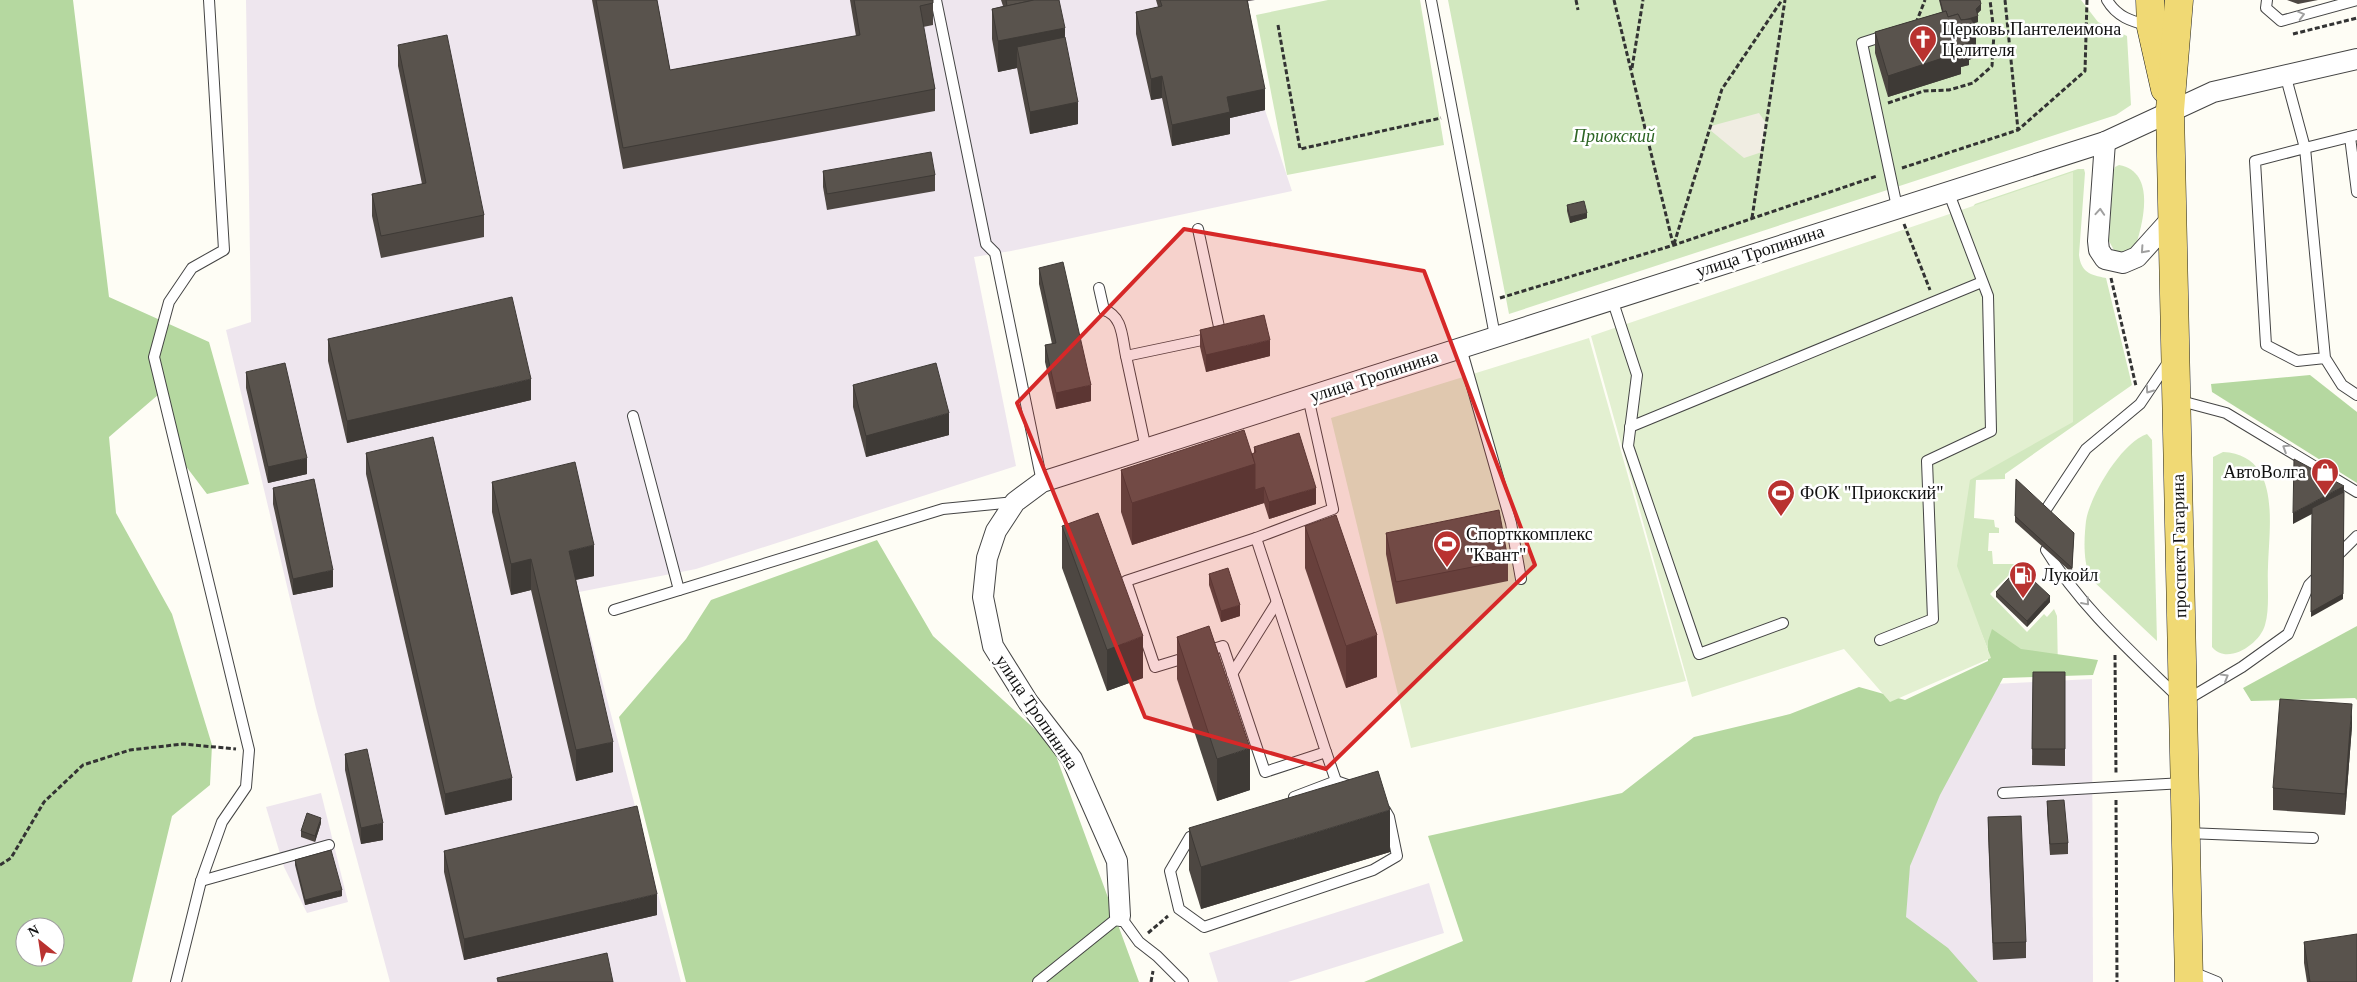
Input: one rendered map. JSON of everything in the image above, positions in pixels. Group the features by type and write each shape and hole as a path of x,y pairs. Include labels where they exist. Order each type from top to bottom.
{"main road":[{"name":"проспект Гагарина","path":"2150,0 2167,19 2177,350 2176,399 2188,976"}],"street":[{"name":"улица Тропинина","path":"1120,916 1117,861 1072,759 1028,702 993,646 983,597 987,558 996,531 1015,502 1042,482 1612,299 1900,215 1948,191 2105,142 2212,92 2357,59"},
{"path":"2105,142 2098,241 2099,250 2105,259 2123,263 2137,257 2174,217"}],"lane":[{"path":"176,982 201,881 222,822 246,787 249,750 154,357 169,302 192,268 224,250 209,0"},
{"path":"936,0 986,244 995,253 1042,482"},
{"path":"1432,0 1495,336"},
{"path":"2107,0 2114,11 2127,19 2167,19"},
{"path":"2267,0 2266,8 2281,21 2357,0"},
{"path":"1900,215 1862,43 1915,26"},
{"path":"2285,74 2305,148 2326,358 2342,385 2357,394"},
{"path":"2326,358 2297,361 2266,345 2255,161 2354,136 2357,192"},
{"path":"1880,640 1933,619 1927,461 1991,430 1988,296 1948,191"},
{"path":"1126,356 1221,336 1198,229"},
{"path":"1630,427 1982,282"},
{"path":"1099,288 1104,310 1113,313 1119,320 1146,449"},
{"path":"1612,299 1637,375 1628,446 1700,654 1783,623"},
{"path":"1461,348 1511,523 1522,579"},
{"path":"2045,511 2086,449 2140,404 2177,350"},
{"path":"1308,397 1333,509 1256,538 1126,581 1155,668 1222,646 1265,772 1326,752"},
{"path":"2176,399 2226,413 2357,492"},
{"path":"633,416 679,590"},
{"path":"614,610 943,509 1015,502"},
{"path":"2046,550 2059,571 2115,635 2183,702 2242,667 2288,634 2309,585 2357,536"},
{"path":"1256,538 1336,781"},
{"path":"1232,674 1277,602"},
{"path":"1281,802 1336,781 1361,790"},
{"path":"2003,793 2185,783"},
{"path":"1208,830 1190,838 1170,870 1179,909 1204,928 1373,870 1397,856 1389,817 1381,803"},
{"path":"2186,833 2313,838"},
{"path":"201,881 328,845"},
{"path":"1038,982 1120,916 1138,942 1157,956 1183,982"},
{"path":"2188,976 2217,982"}],"path":[{"path":"1576,0 1578,10"},
{"path":"1614,0 1674,245"},
{"path":"1632,71 1643,0"},
{"path":"1674,245 1722,89 1784,0"},
{"path":"1752,218 1784,0"},
{"path":"1915,26 1925,0"},
{"path":"1876,107 1924,91 1949,90 1972,83 1992,66 1994,33 1990,0"},
{"path":"2005,0 2018,130"},
{"path":"1488,302 1674,245 2018,130 2085,71 2087,0"},
{"path":"1278,25 1300,149 1454,115"},
{"path":"1900,215 1912,220"},
{"path":"1900,215 1934,302"},
{"path":"2104,275 2110,276 2140,404"},
{"path":"2115,635 2117,982"},
{"path":"0,865 11,858 44,802 83,765 130,750 183,744 249,750"},
{"path":"1138,942 1179,909"}],"highlighted area":[{"path":"1184,229 1424,271 1535,565 1326,769 1145,717 1017,403"}],"shaded area":[{"path":"246,0 1255,0 1244,3 1265,110 1292,191 1011,251 974,257 1016,466 696,569 579,592 681,982 390,982 316,708 226,330 251,322"},
{"path":"1759,113 1766,123 1762,152 1744,158 1710,130 1711,126"},
{"path":"2092,679 2093,982 1839,982 1993,684"},
{"path":"321,793 348,902 307,913 284,867 266,807"},
{"path":"1429,883 1444,933 1288,982 1218,982 1209,953"}],"green space":[{"path":"0,0 73,0 109,297 209,342 249,484 207,494 185,465 159,394 109,437 116,513 172,614 212,745 210,785 172,816 132,982 0,982"},
{"path":"1328,0 1420,0 1444,145 1287,175 1256,15"},
{"name":"Приокский","path":"1448,0 2081,0 2098,22 2127,36 2131,105 2116,115 1509,314"},
{"path":"2119,165 2131,170 2139,178 2143,188 2144,200 2141,227 2134,251 2116,254 2109,241 2113,173 2115,167"},
{"path":"2078,169 2084,169 2085,173 2080,261 2087,272 2106,278 2132,385 2005,474 2005,479 1976,480 1974,518 1994,520 1995,527 1999,528 1999,533 1989,533 1988,551 1992,551 1993,564 2016,564 2018,566 1990,594 2027,632 2044,614 2047,617 2054,609 2057,616 2058,672 1998,675 1955,567 1972,208 1975,204"},
{"path":"2073,172 2073,422 1970,480 1957,566 1991,658 1890,702 1844,649 1692,697 1591,336"},
{"path":"1589,338 1686,681 1411,748 1331,418"},
{"path":"2310,375 2357,412 2357,483 2212,392 2211,384"},
{"path":"2147,434 2152,440 2157,641 2090,578 2085,550 2086,521 2100,484 2127,447"},
{"path":"2223,452 2242,456 2255,465 2263,479 2268,495 2270,513 2268,604 2265,625 2257,639 2250,645 2234,653 2226,654 2218,652 2212,647 2213,457"},
{"path":"877,540 933,636 1052,745 1139,982 686,982 619,717 686,639 711,600"},
{"path":"2357,626 2357,700 2355,698 2251,701 2243,688"},
{"path":"1992,629 2021,649 2098,660 2093,675 2003,678 1940,795 1910,866 1906,917 1948,948 1978,982 1364,982 1463,941 1428,836 1622,793 1694,737 1790,714 1859,687 1905,700 1988,661 1988,641"}],"building":[{"path":"596,0 657,0 670,70 860,35 854,0 933,0 933,3 920,6 935,89 623,148"},
{"path":"1006,0 1034,0 1007,6"},
{"path":"1034,0 1059,0 1065,28 998,41 992,9"},
{"path":"1160,0 1247,0 1265,89 1227,97 1230,112 1172,125 1162,76 1151,79 1136,12 1162,6"},
{"path":"1940,0 1980,0 1981,4 1976,9 1978,16 1961,20 1958,14 1948,17 1946,11 1943,12"},
{"path":"1946,11 1948,17 1958,14 1961,20 1971,19 1976,26 1975,35 1967,39 1969,43 1960,46 1961,52 1888,76 1875,32"},
{"path":"447,35 484,215 381,236 372,194 426,183 398,45"},
{"path":"1065,37 1078,102 1030,112 1017,47"},
{"path":"931,152 935,175 827,194 823,171"},
{"path":"1584,201 1587,213 1570,217 1567,205"},
{"path":"1063,262 1091,385 1056,393 1045,345 1056,343 1039,268"},
{"path":"512,297 531,379 347,421 328,339"},
{"path":"1264,315 1270,340 1206,355 1200,330"},
{"path":"285,363 307,458 268,467 246,372"},
{"path":"936,363 949,413 866,436 853,385"},
{"path":"1244,430 1255,464 1132,503 1121,470"},
{"path":"1299,433 1316,488 1269,502 1264,487 1255,490 1255,464 1252,454 1256,452 1254,447"},
{"path":"433,437 512,778 445,794 366,453"},
{"path":"2294,459 2344,486 2293,513"},
{"path":"575,462 594,545 569,551 613,742 576,750 531,559 511,564 492,482"},
{"path":"314,479 333,570 293,579 273,488"},
{"path":"2016,479 2074,533 2072,568 2015,516"},
{"path":"2344,492 2343,594 2311,612 2312,508"},
{"path":"1499,510 1508,560 1396,582 1386,533"},
{"path":"1098,513 1143,636 1107,650 1062,526"},
{"path":"1336,515 1377,635 1346,646 1305,526"},
{"name":"Лукойл","path":"2019,567 2050,596 2027,621 1996,592"},
{"path":"1228,568 1240,605 1221,611 1209,574"},
{"path":"1209,626 1250,748 1217,759 1177,637"},
{"path":"2033,672 2065,672 2065,749 2032,749"},
{"path":"2280,699 2352,704 2345,794 2273,788"},
{"path":"367,749 383,823 361,828 345,754"},
{"path":"1378,771 1390,810 1201,867 1189,828"},
{"path":"2064,800 2068,843 2050,844 2047,801"},
{"path":"637,806 657,894 464,939 444,851"},
{"path":"307,813 321,818 315,836 301,831"},
{"path":"2021,816 2026,942 1993,943 1988,817"},
{"path":"331,850 342,890 305,900 295,860"},
{"path":"2357,934 2357,982 2310,982 2304,942"},
{"path":"607,953 613,982 498,982 497,978"}],"place":[{"name":"Церковь Пантелеимона Целителя","path":"1923,63"},
{"name":"АвтоВолга","path":"2325,496"},
{"name":"ФОК \"Приокский\"","path":"1781,517"},
{"name":"Спортккомплекс \"Квант\"","path":"1447,568"},
{"name":"Лукойл","path":"2023,599"}]}
